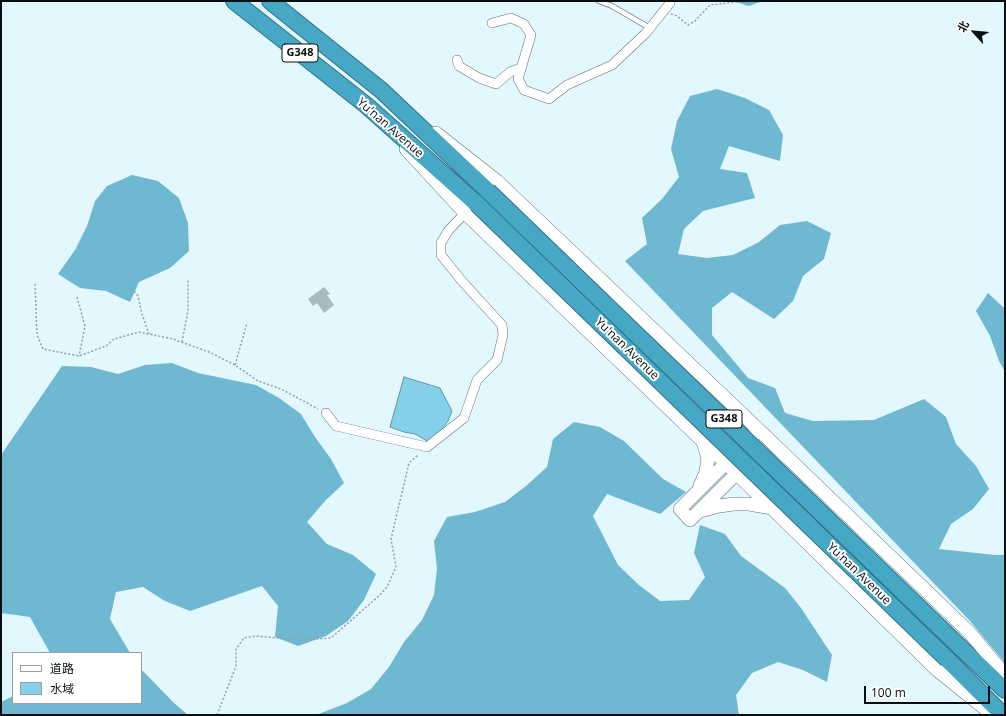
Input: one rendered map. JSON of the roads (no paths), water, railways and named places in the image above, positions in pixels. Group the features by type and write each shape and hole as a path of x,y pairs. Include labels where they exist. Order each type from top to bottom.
{"highway":[{"name":"Yu'nan Avenue","path":"234,1 366,105 471,209 947,659 1003,715"},
{"name":"Yu'nan Avenue","path":"270,1 381,90 488,191 1005,690"}],"main road":[{"path":"381,90 497,181 770,440 970,633 1005,675"},
{"path":"471,209 703,442 937,670 993,715"},
{"path":"759,430 680,509 690,520 770,440"},
{"path":"698,492 706,472 708,458 703,442"},
{"path":"699,512 719,506 734,504 749,504 772,508"}],"street":[{"path":"492,23 510,18 524,24 531,35 518,79 524,90 549,99 568,85 612,65 650,28 670,1"},
{"path":"457,60 459,66 480,78 496,84 510,72 521,68"},
{"path":"326,413 336,426 427,447 464,418 477,380 497,360 503,335 502,325 461,280 441,255 440,243 448,231 471,209"}],"lane":[{"path":"599,1 612,6 650,28"}],"water":[{"path":"404,377 440,388 452,411 448,421 434,440 427,441 415,434 390,427"}]}
